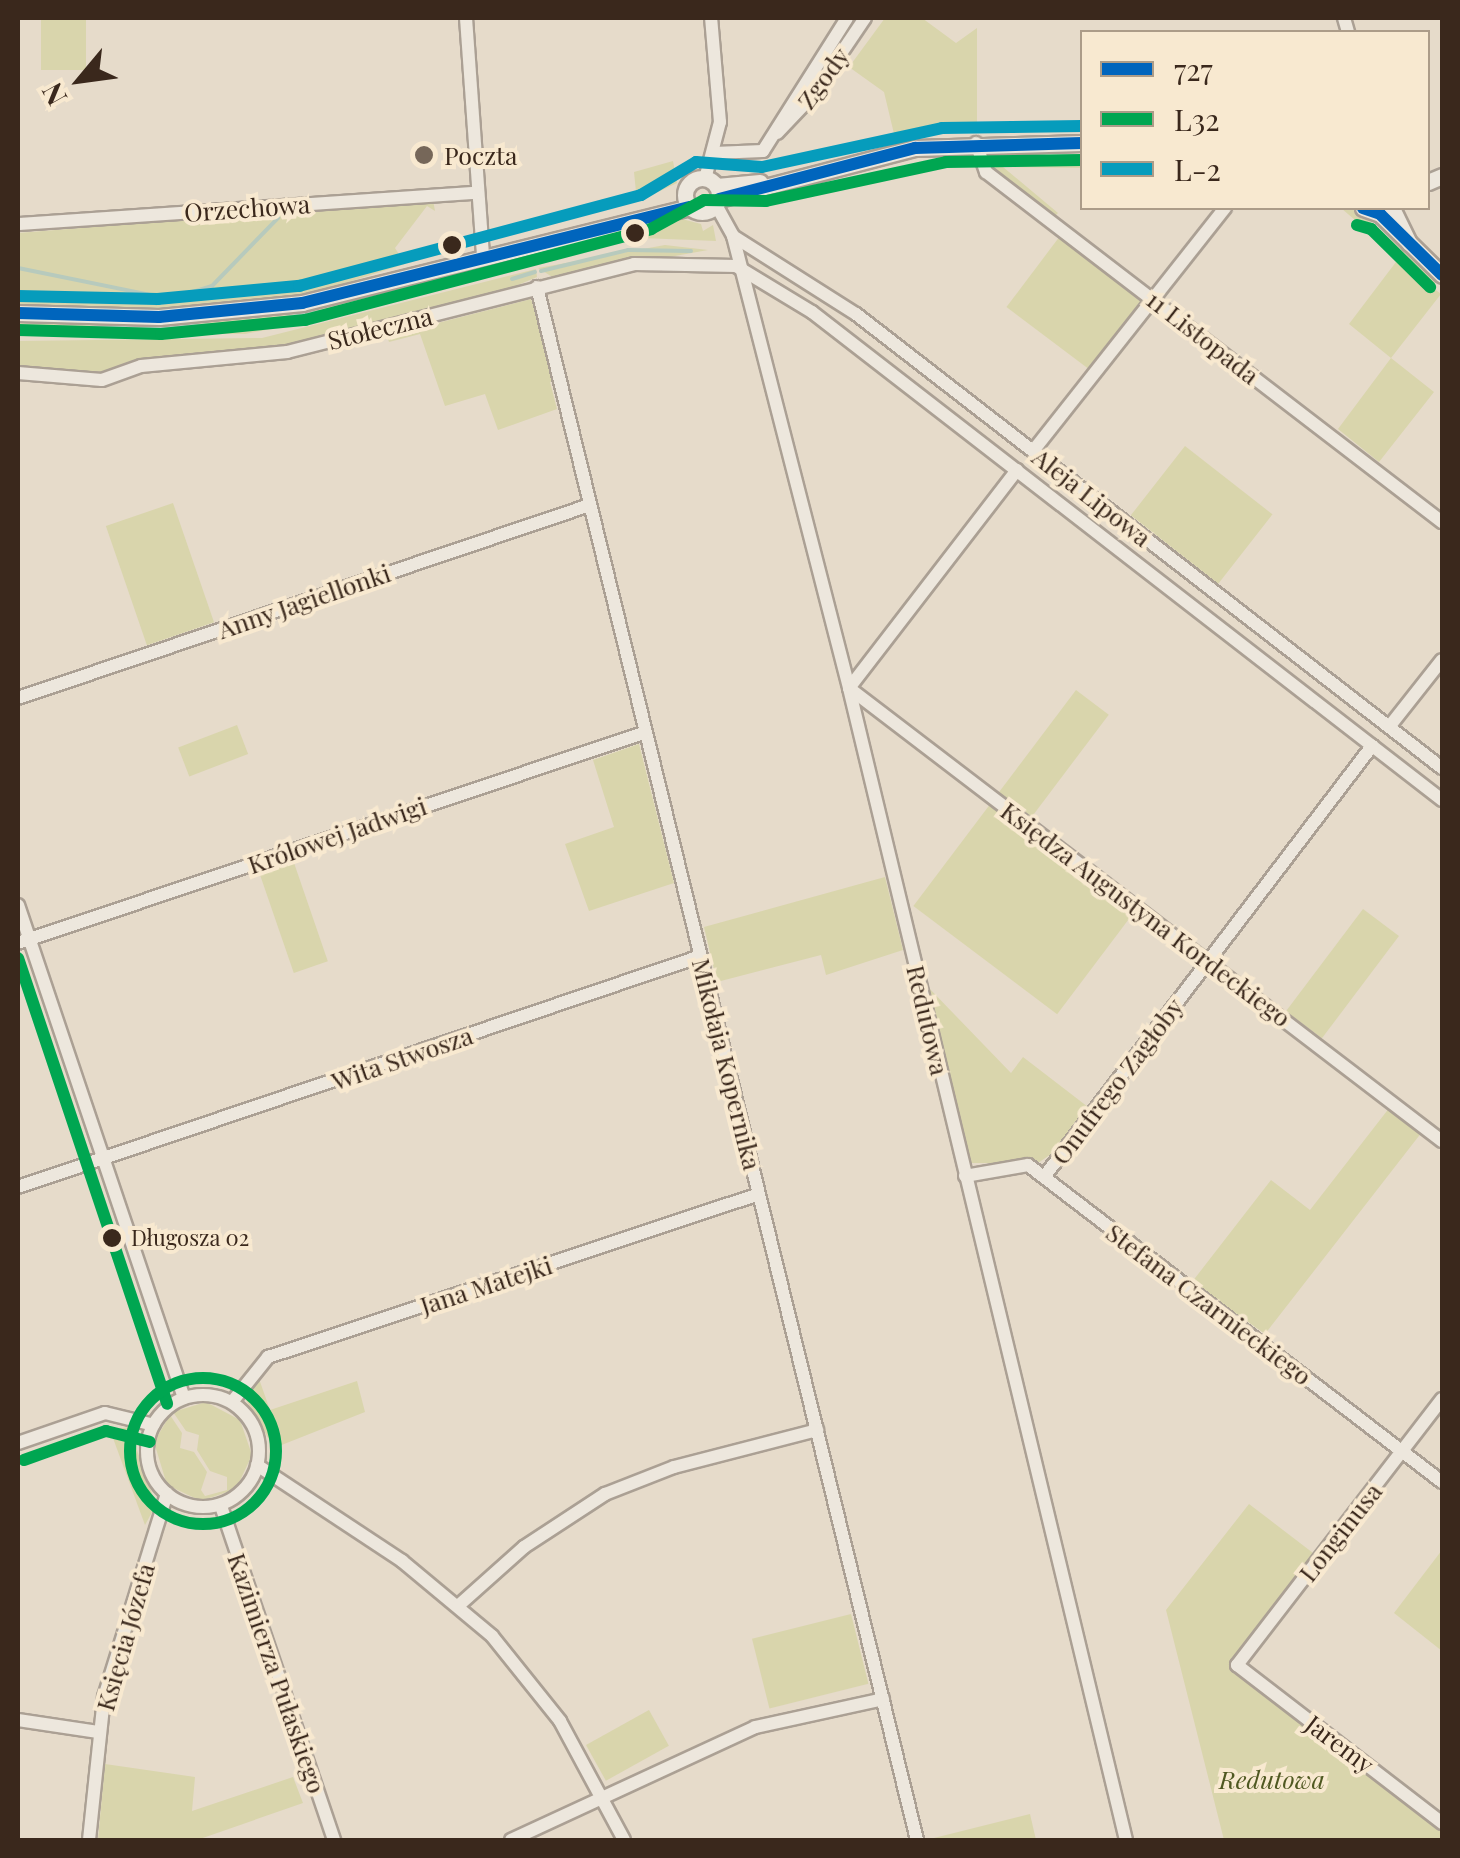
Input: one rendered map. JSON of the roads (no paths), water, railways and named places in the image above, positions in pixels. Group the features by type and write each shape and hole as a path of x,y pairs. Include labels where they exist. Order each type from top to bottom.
{"street":[{"path":"466,18 483,258"},
{"path":"688,200 704,212 714,192 720,110 711,18"},
{"name":"Zgody","path":"775,135 847,18"},
{"name":"Zgody","path":"714,154 758,153 814,94 865,18"},
{"path":"18,313 232,314 483,258 714,192 915,148 1080,143"},
{"name":"11 Listopada","path":"976,144 986,172 1442,522"},
{"name":"Redutowa","path":"714,192 742,269 849,688 1126,1840"},
{"name":"Orzechowa","path":"18,224 477,193"},
{"path":"1033,451 1223,210"},
{"path":"1388,210 1409,243 1442,275"},
{"name":"Aleja Lipowa","path":"733,236 856,314 1442,768"},
{"name":"Stołeczna","path":"18,373 96,381 141,366 276,354 650,262 742,269"},
{"name":"Aleja Lipowa","path":"742,269 812,312 1442,800"},
{"name":"Mikołaja Kopernika","path":"537,287 917,1840"},
{"path":"849,688 1017,470"},
{"name":"Anny Jagiellonki","path":"18,698 590,505"},
{"path":"1390,727 1442,660"},
{"name":"Księdza Augustyna Kordeckiego","path":"849,688 1442,1141"},
{"name":"Królowej Jadwigi","path":"23,941 646,732"},
{"name":"Onufrego Zagłoby","path":"1044,1177 1372,746"},
{"path":"18,905 23,941 104,1160 184,1398"},
{"name":"Wita Stwosza","path":"18,1187 702,956"},
{"name":"Stefana Czarnieckiego","path":"965,1176 1021,1164 1044,1177 1442,1482"},
{"name":"Jana Matejki","path":"232,1402 268,1357 759,1194"},
{"path":"184,1398 232,1402 256,1430 258,1465 239,1495 221,1506 203,1508 167,1494 147,1457 154,1425 184,1398"},
{"name":"Longinusa","path":"1237,1665 1442,1399"},
{"path":"18,1443 105,1413 154,1425"},
{"path":"458,1606 524,1546 605,1494 674,1467 818,1430"},
{"path":"258,1465 458,1606 531,1678 603,1795 624,1840"},
{"name":"Księcia Józefa","path":"88,1840 98,1732 167,1494"},
{"name":"Kazimierza Pułaskiego","path":"221,1506 334,1840"},
{"name":"Jaremy","path":"1237,1665 1442,1822"},
{"path":"511,1840 755,1727 882,1698"},
{"path":"18,1720 98,1732"}],"waterway":[{"path":"18,268 170,299 212,286 278,218"},
{"path":"541,271 628,250 691,251"},
{"path":"18,329 244,325 354,306 509,265"},
{"path":"512,279 535,272"}],"place":[{"name":"Poczta","path":"424,155"},
{"name":"Długosza 02","path":"112,1238"}]}
